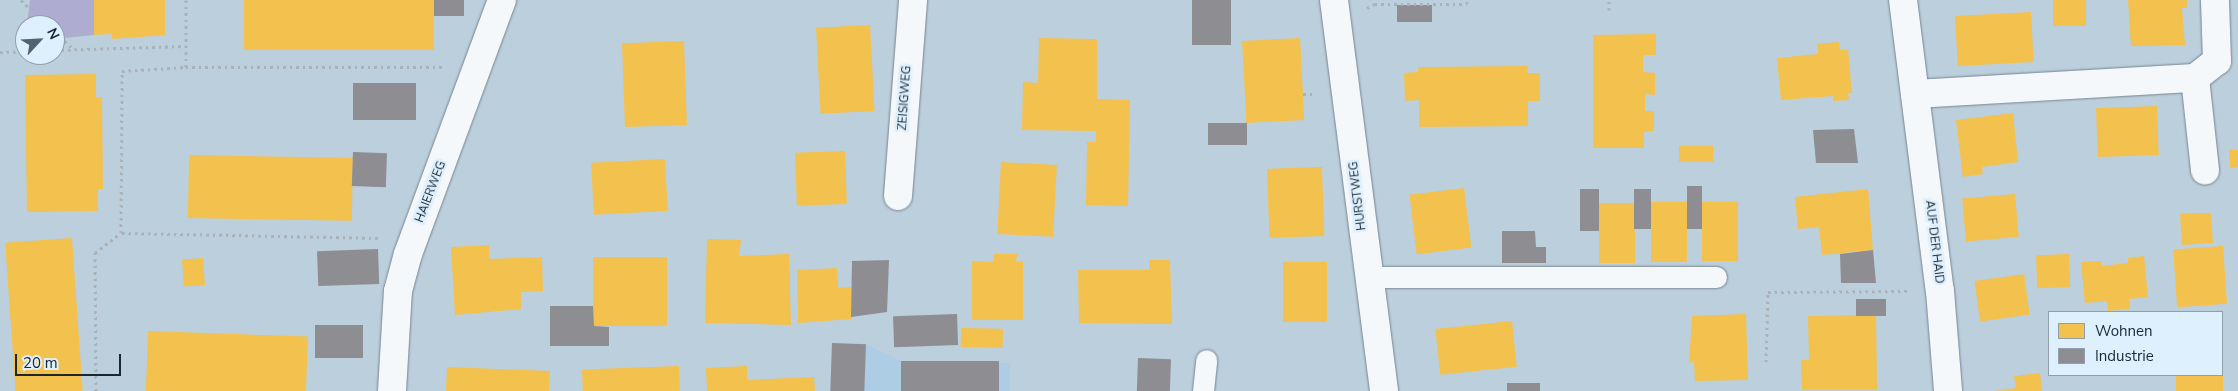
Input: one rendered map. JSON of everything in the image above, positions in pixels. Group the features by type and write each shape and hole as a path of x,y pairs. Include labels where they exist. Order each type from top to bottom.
{"street":[{"name":"HAIERWEG","path":"392,391 398,291 414,238 502,0"},
{"name":"ZEISIGWEG","path":"898,196 913,0"},
{"name":"AUF DER HAID","path":"1903,0 1940,290 1948,391"},
{"path":"1915,94 2195,78 2217,61 2215,0"},
{"name":"HURSTWEG","path":"1336,10 1368,277 1384,391"},
{"path":"2195,78 2205,170"}],"lane":[{"path":"1368,277 1716,277"},
{"path":"1203,391 1206,360"}],"path":[{"path":"21,0 37,15"},
{"path":"186,0 186,67"},
{"path":"1336,10 1375,4 1467,4 1467,0"},
{"path":"1609,0 1609,10"},
{"path":"65,42 73,50"},
{"path":"65,50 186,46"},
{"path":"0,52 15,51"},
{"path":"122,233 122,71 186,67 478,66"},
{"path":"96,391 95,253 122,233 414,238"},
{"path":"1766,362 1768,292 1940,290"}],"shaded area":[{"path":"30,0 94,0 94,35 65,38 65,15 28,15"},
{"path":"832,343 866,344 901,361 1010,363 1010,391 831,391"}],"building: Wohnen":[{"path":"94,0 165,0 165,35 112,39 112,34 94,35"},
{"path":"244,0 434,0 434,50 244,50"},
{"path":"2053,0 2086,0 2086,26 2053,26"},
{"path":"2128,0 2187,0 2187,8 2182,8 2185,45 2131,46"},
{"path":"2031,12 2034,62 1958,66 1955,16"},
{"path":"870,25 875,111 821,114 816,28"},
{"path":"1656,34 1656,55 1643,55 1643,72 1655,73 1655,95 1645,94 1645,111 1654,111 1654,131 1644,132 1644,148 1593,148 1593,35"},
{"path":"1039,38 1097,39 1097,99 1130,100 1128,206 1086,205 1087,142 1096,142 1096,131 1022,130 1023,82 1038,83"},
{"path":"1300,38 1304,120 1246,123 1242,41"},
{"path":"684,41 687,125 625,127 622,43"},
{"path":"1839,42 1840,50 1848,50 1852,93 1848,93 1849,100 1833,101 1833,96 1781,100 1777,58 1818,54 1817,44"},
{"path":"1528,66 1527,73 1540,73 1540,101 1528,101 1528,126 1419,127 1419,100 1405,101 1404,73 1418,72 1418,67"},
{"path":"96,74 96,97 102,97 103,189 98,189 98,211 27,212 25,75"},
{"path":"2157,106 2159,155 2098,157 2096,108"},
{"path":"2013,113 2018,162 1982,167 1983,174 1963,177 1956,120"},
{"path":"1679,146 1713,146 1713,162 1679,162"},
{"path":"2229,150 2238,150 2238,167 2230,168"},
{"path":"845,151 847,204 797,206 795,153"},
{"path":"189,155 353,158 352,221 188,218"},
{"path":"665,159 668,211 594,215 591,163"},
{"path":"1001,162 1057,165 1053,237 997,234"},
{"path":"1322,167 1324,236 1269,238 1267,169"},
{"path":"1464,188 1471,248 1417,254 1409,195"},
{"path":"1868,189 1873,250 1822,255 1819,227 1798,229 1795,197"},
{"path":"2015,194 2019,237 1966,241 1962,199"},
{"path":"1651,202 1687,202 1687,262 1651,262"},
{"path":"1702,202 1738,202 1738,261 1702,261"},
{"path":"1599,203 1635,203 1635,263 1599,263"},
{"path":"2211,213 2213,243 2182,245 2180,214"},
{"path":"72,238 83,391 16,391 5,243"},
{"path":"707,239 741,240 739,256 789,254 791,325 705,323"},
{"path":"489,245 489,259 542,257 543,291 521,292 521,309 455,315 451,247"},
{"path":"2223,246 2227,304 2177,307 2173,249"},
{"path":"994,254 1017,254 1016,262 1023,261 1023,320 972,320 972,261 994,262"},
{"path":"2069,254 2070,287 2037,288 2036,255"},
{"path":"2144,256 2148,297 2129,299 2130,309 2108,311 2107,301 2085,303 2081,262 2101,261 2102,266 2128,263 2128,258"},
{"path":"593,257 667,257 667,326 593,326"},
{"path":"203,258 205,285 184,286 182,259"},
{"path":"1149,260 1170,260 1172,324 1079,323 1078,270 1149,270"},
{"path":"1283,262 1327,262 1327,322 1283,322"},
{"path":"837,268 838,288 851,287 851,319 798,323 797,270"},
{"path":"2024,274 2030,315 1980,322 1974,281"},
{"path":"1746,314 1748,380 1695,381 1694,362 1689,363 1692,316"},
{"path":"1876,315 1877,390 1802,390 1801,360 1809,360 1808,316"},
{"path":"1512,321 1517,367 1440,375 1435,329"},
{"path":"961,328 1003,329 1003,348 961,347"},
{"path":"148,331 308,337 306,391 146,391"},
{"path":"679,366 680,391 583,391 582,369"},
{"path":"747,366 747,380 814,377 815,391 707,391 706,368"},
{"path":"447,367 550,371 549,391 446,391"},
{"path":"2040,373 2042,391 1994,391 2016,388 2014,376"},
{"path":"2176,376 2223,376 2223,391 2176,391"}],"building: Industrie":[{"path":"434,0 464,0 464,16 434,16"},
{"path":"1192,0 1231,0 1231,45 1192,45"},
{"path":"1397,5 1432,5 1432,22 1397,22"},
{"path":"353,83 416,83 416,120 353,120"},
{"path":"1208,123 1247,123 1247,145 1208,145"},
{"path":"1854,129 1858,163 1816,163 1813,130"},
{"path":"353,152 387,153 386,187 352,186"},
{"path":"1687,186 1702,186 1702,229 1687,229"},
{"path":"1580,189 1599,189 1599,231 1580,231"},
{"path":"1634,189 1651,189 1651,229 1634,229"},
{"path":"1502,231 1535,231 1536,247 1546,247 1546,263 1502,263"},
{"path":"378,249 379,284 318,286 317,251"},
{"path":"1873,250 1876,283 1841,283 1840,254"},
{"path":"889,260 887,312 851,317 852,261"},
{"path":"1856,299 1886,299 1886,316 1856,316"},
{"path":"550,306 593,306 594,326 609,327 609,346 550,346"},
{"path":"957,314 958,345 894,347 893,316"},
{"path":"315,325 363,325 363,358 315,358"},
{"path":"832,343 866,344 864,391 830,391"},
{"path":"1138,358 1171,359 1170,391 1137,391"},
{"path":"901,361 999,361 999,391 901,391"},
{"path":"1507,383 1540,383 1540,391 1507,391"}]}
